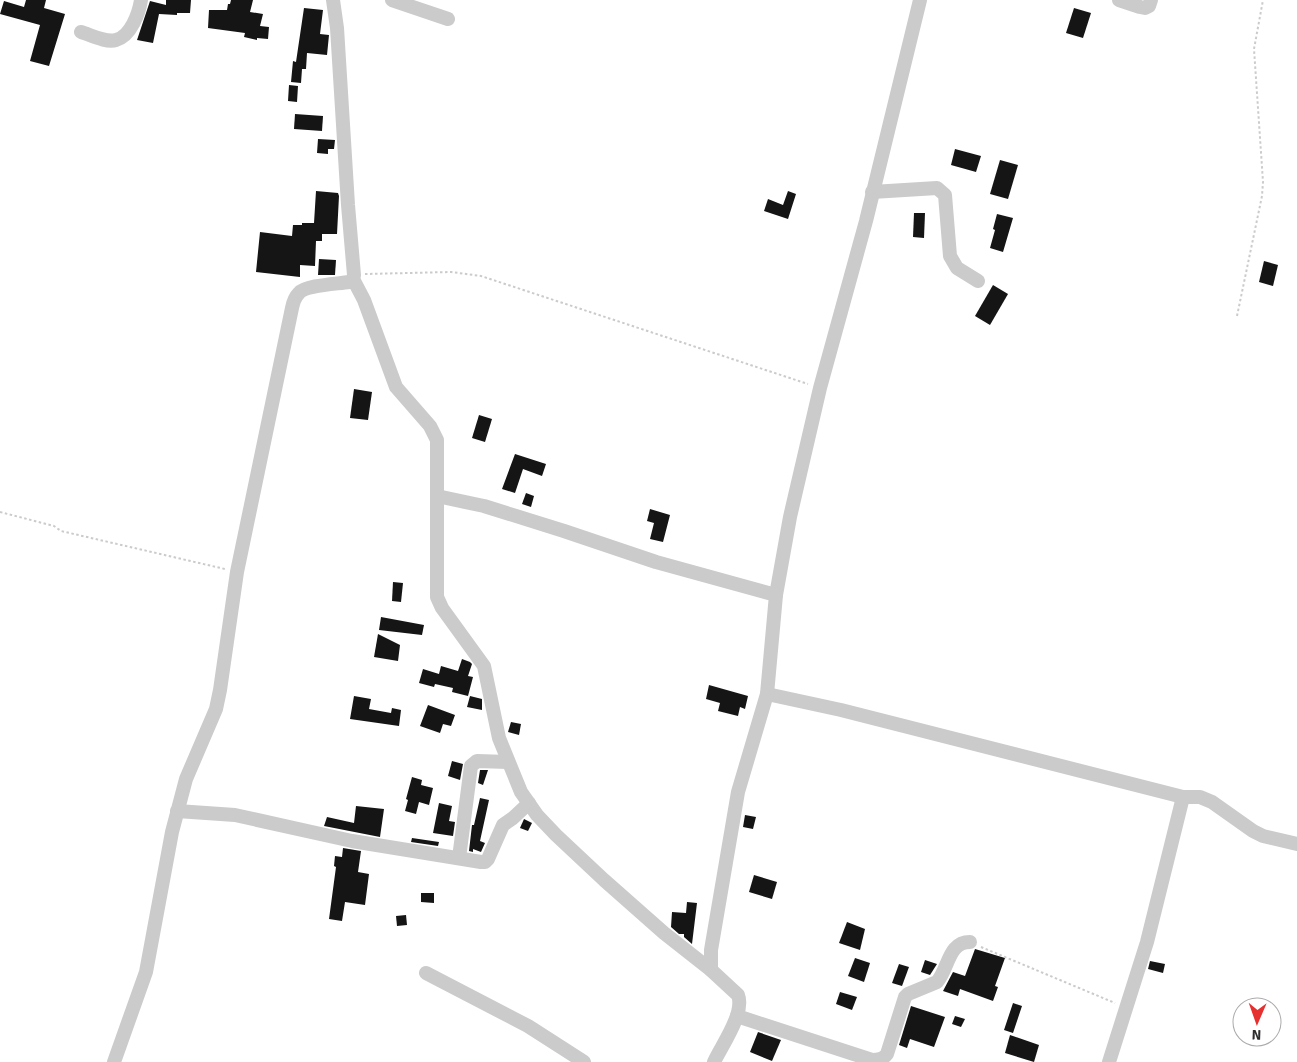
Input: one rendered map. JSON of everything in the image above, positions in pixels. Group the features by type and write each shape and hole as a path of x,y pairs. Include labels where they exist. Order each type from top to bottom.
{"street":[{"path":"81,32 113,40 122,38 131,28 137,17 141,0"},
{"path":"336,0 353,277 364,300 396,387 435,433 437,440 437,597 442,608 484,666 499,738 508,762 521,792 547,827 664,933 711,970 738,995 740,1006 714,1062"},
{"path":"392,0 448,19"},
{"path":"711,970 711,950 738,792 767,694 776,595 790,517 820,388 920,0"},
{"path":"1119,0 1145,8 1149,6 1151,0"},
{"path":"873,187 937,188 941,190 945,195 950,256 958,268 978,281"},
{"path":"114,1062 146,972 177,810 186,779 218,700 237,572 294,300 298,294 309,288 348,282 353,277"},
{"path":"437,496 484,506 656,562 776,595"},
{"path":"767,694 841,710 1183,797 1200,796 1212,802 1253,831 1269,838 1297,844"},
{"path":"459,858 471,766 477,761 508,762"},
{"path":"1108,1062 1147,942 1183,797"},
{"path":"177,810 235,815 352,842 485,862 503,825 529,803"},
{"path":"736,1016 878,1060 884,1058 887,1054 904,997 937,982 953,950 963,942 970,942"},
{"path":"426,973 528,1026 584,1062"}],"path":[{"path":"1237,316 1262,196 1263,182 1254,49 1263,0"},
{"path":"353,277 451,272 481,276 820,388"},
{"path":"0,512 54,526 61,531 237,572"},
{"path":"970,942 1126,1008"}],"building":[{"path":"26,0 46,0 44,8 65,14 49,66 30,61 40,25 0,14 4,1 24,7"},
{"path":"166,0 191,0 190,13 177,13 177,15 159,14 153,43 137,40 150,1 166,5"},
{"path":"231,0 253,0 250,12 263,14 260,26 269,27 268,39 257,38 257,40 244,37 245,33 208,28 209,10 227,10"},
{"path":"304,8 323,10 320,34 329,35 327,55 307,53 306,69 302,69 301,83 291,82 293,61 296,62"},
{"path":"1074,8 1091,13 1083,38 1066,33"},
{"path":"289,85 298,86 297,102 288,101"},
{"path":"295,114 323,116 322,131 294,129"},
{"path":"318,139 335,140 334,149 328,149 328,154 317,153"},
{"path":"955,149 981,156 976,172 951,165"},
{"path":"1000,160 1018,165 1008,199 990,194"},
{"path":"316,191 338,193 339,196 337,234 322,234 322,241 316,241 315,266 300,265 300,277 256,272 260,232 292,236 293,225 314,223"},
{"path":"788,191 796,194 788,219 764,211 768,199 783,205"},
{"path":"914,213 925,213 924,238 913,237"},
{"path":"997,214 1013,218 1003,252 990,248"},
{"path":"319,259 336,260 335,275 318,275"},
{"path":"1264,261 1278,265 1273,286 1259,282"},
{"path":"993,285 1008,294 990,325 975,316"},
{"path":"354,389 372,392 368,420 350,418"},
{"path":"479,415 492,419 485,442 472,438"},
{"path":"515,454 546,464 542,476 523,469 515,493 502,489"},
{"path":"526,493 534,496 531,507 522,504"},
{"path":"650,509 670,515 663,542 650,539 654,523 647,521"},
{"path":"393,582 403,583 401,602 392,601"},
{"path":"381,617 424,625 422,635 379,630"},
{"path":"378,634 400,645 398,661 374,657"},
{"path":"462,659 472,664 468,676 473,677 468,696 452,692 453,688 435,684 434,687 419,683 423,669 439,674 441,666 458,671"},
{"path":"709,685 748,696 745,709 740,707 738,716 718,711 720,703 706,699"},
{"path":"354,696 371,699 369,709 391,713 392,708 401,710 399,726 350,719"},
{"path":"470,696 482,699 482,710 467,707"},
{"path":"428,705 455,715 451,726 443,724 440,733 420,726"},
{"path":"511,722 521,724 519,735 508,732"},
{"path":"452,761 463,764 460,780 448,776"},
{"path":"480,770 488,770 483,785 478,783"},
{"path":"412,777 422,780 421,785 433,788 429,805 419,802 416,814 405,811"},
{"path":"480,798 489,800 480,841 485,843 481,852 473,849 473,852 469,851 472,825 474,825"},
{"path":"439,803 452,806 449,821 455,822 453,836 433,833"},
{"path":"356,806 384,809 380,837 324,826 327,817 354,823"},
{"path":"745,815 756,817 753,829 743,827"},
{"path":"524,819 532,823 528,831 520,828"},
{"path":"412,838 439,842 438,846 411,842"},
{"path":"343,848 361,851 358,872 369,874 365,905 345,902 342,921 329,919 336,867 334,866 335,856 342,857"},
{"path":"754,875 777,882 772,899 749,892"},
{"path":"421,893 434,893 434,903 421,902"},
{"path":"687,902 697,903 692,944 684,937 684,934 679,934 671,927 672,912 686,913"},
{"path":"406,915 407,925 397,926 396,916"},
{"path":"847,922 865,929 860,950 839,943"},
{"path":"975,949 1005,958 995,986 998,987 993,1001 960,989 958,996 943,991 953,972 965,976"},
{"path":"855,958 870,963 864,982 848,976"},
{"path":"925,960 937,964 930,975 921,972"},
{"path":"1150,961 1165,964 1163,973 1148,969"},
{"path":"899,964 909,967 902,986 892,983"},
{"path":"840,992 857,997 852,1010 836,1004"},
{"path":"1013,1003 1022,1006 1013,1033 1004,1030"},
{"path":"911,1006 945,1017 934,1047 910,1039 907,1048 899,1045"},
{"path":"955,1016 965,1019 961,1027 952,1024"},
{"path":"758,1032 781,1040 772,1061 750,1052"},
{"path":"1010,1035 1039,1045 1034,1062 1005,1053"}]}
